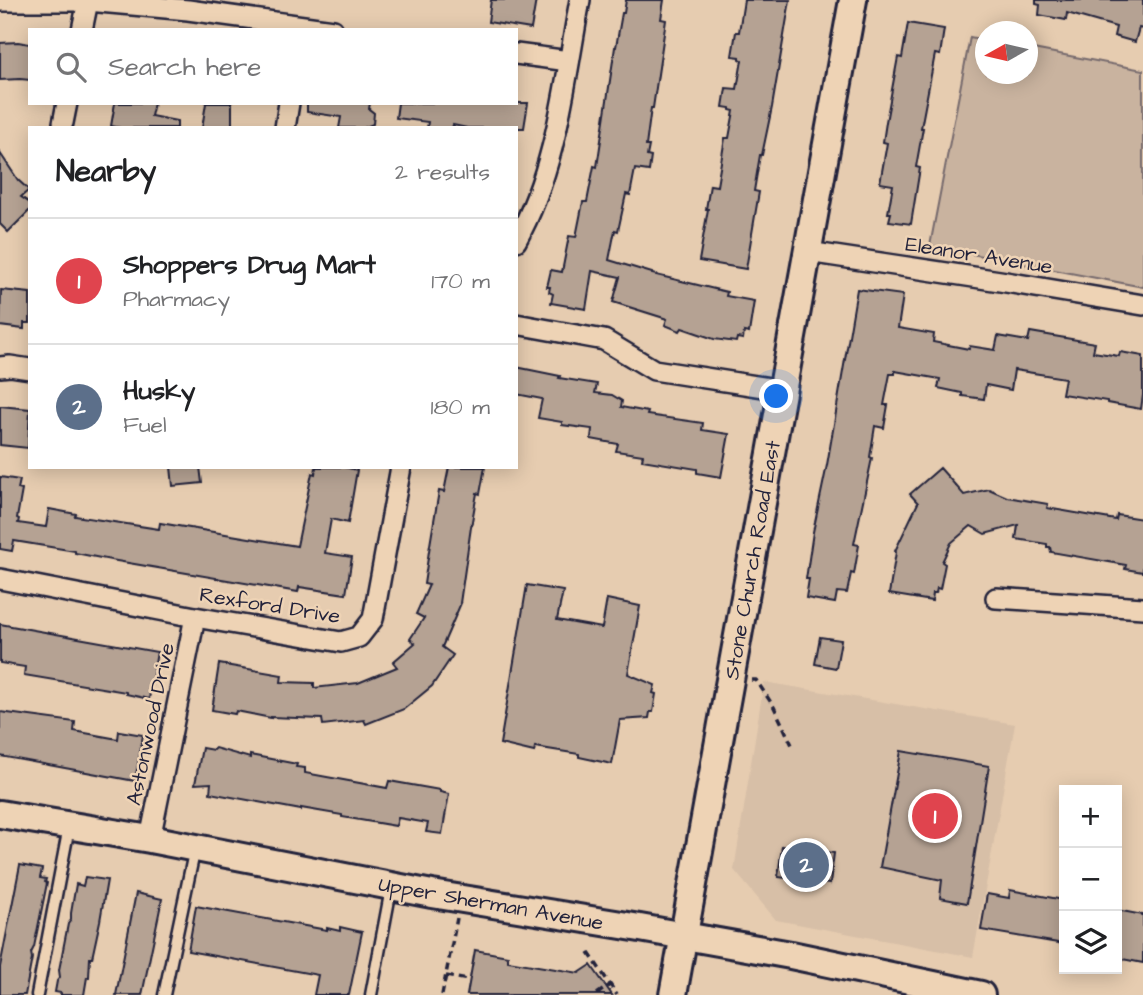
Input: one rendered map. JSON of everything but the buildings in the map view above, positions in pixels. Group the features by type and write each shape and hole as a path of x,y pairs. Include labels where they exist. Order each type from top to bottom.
{"main road":[{"name":"Stone Church Road East","path":"673,995 853,0"},
{"name":"Upper Sherman Avenue","path":"0,814 150,839 392,887 791,956 981,995"}],"street":[{"path":"518,238 547,169 580,0"},
{"path":"0,1 88,1 188,10 300,28"},
{"path":"82,28 88,1"},
{"path":"518,54 569,61"},
{"path":"285,126 289,105"},
{"name":"Eleanor Avenue","path":"808,251 1143,305"},
{"path":"518,324 604,340 654,370 783,390"},
{"path":"0,367 28,369"},
{"name":"Rexford Drive","path":"0,579 341,642 359,637 373,619 400,469"},
{"path":"996,598 1143,608"},
{"name":"Astonwood Drive","path":"150,839 195,617"}],"lane":[{"path":"37,995 69,826"},
{"path":"164,995 195,848"},
{"path":"371,995 392,887"}],"path":[{"path":"731,678 756,680 774,707 793,747"},
{"path":"442,995 461,899"},
{"path":"589,953 617,995"},
{"path":"446,976 468,980"},
{"path":"597,994 610,984"}],"shaded area":[{"path":"970,37 975,38 975,84 1038,84 1038,50 1143,70 1143,287 930,246"},
{"path":"764,682 1015,724 973,957 776,920 734,870"}],"place":[{"name":"Shoppers Drug Mart","path":"935,816"},
{"name":"Husky","path":"806,865"}]}
